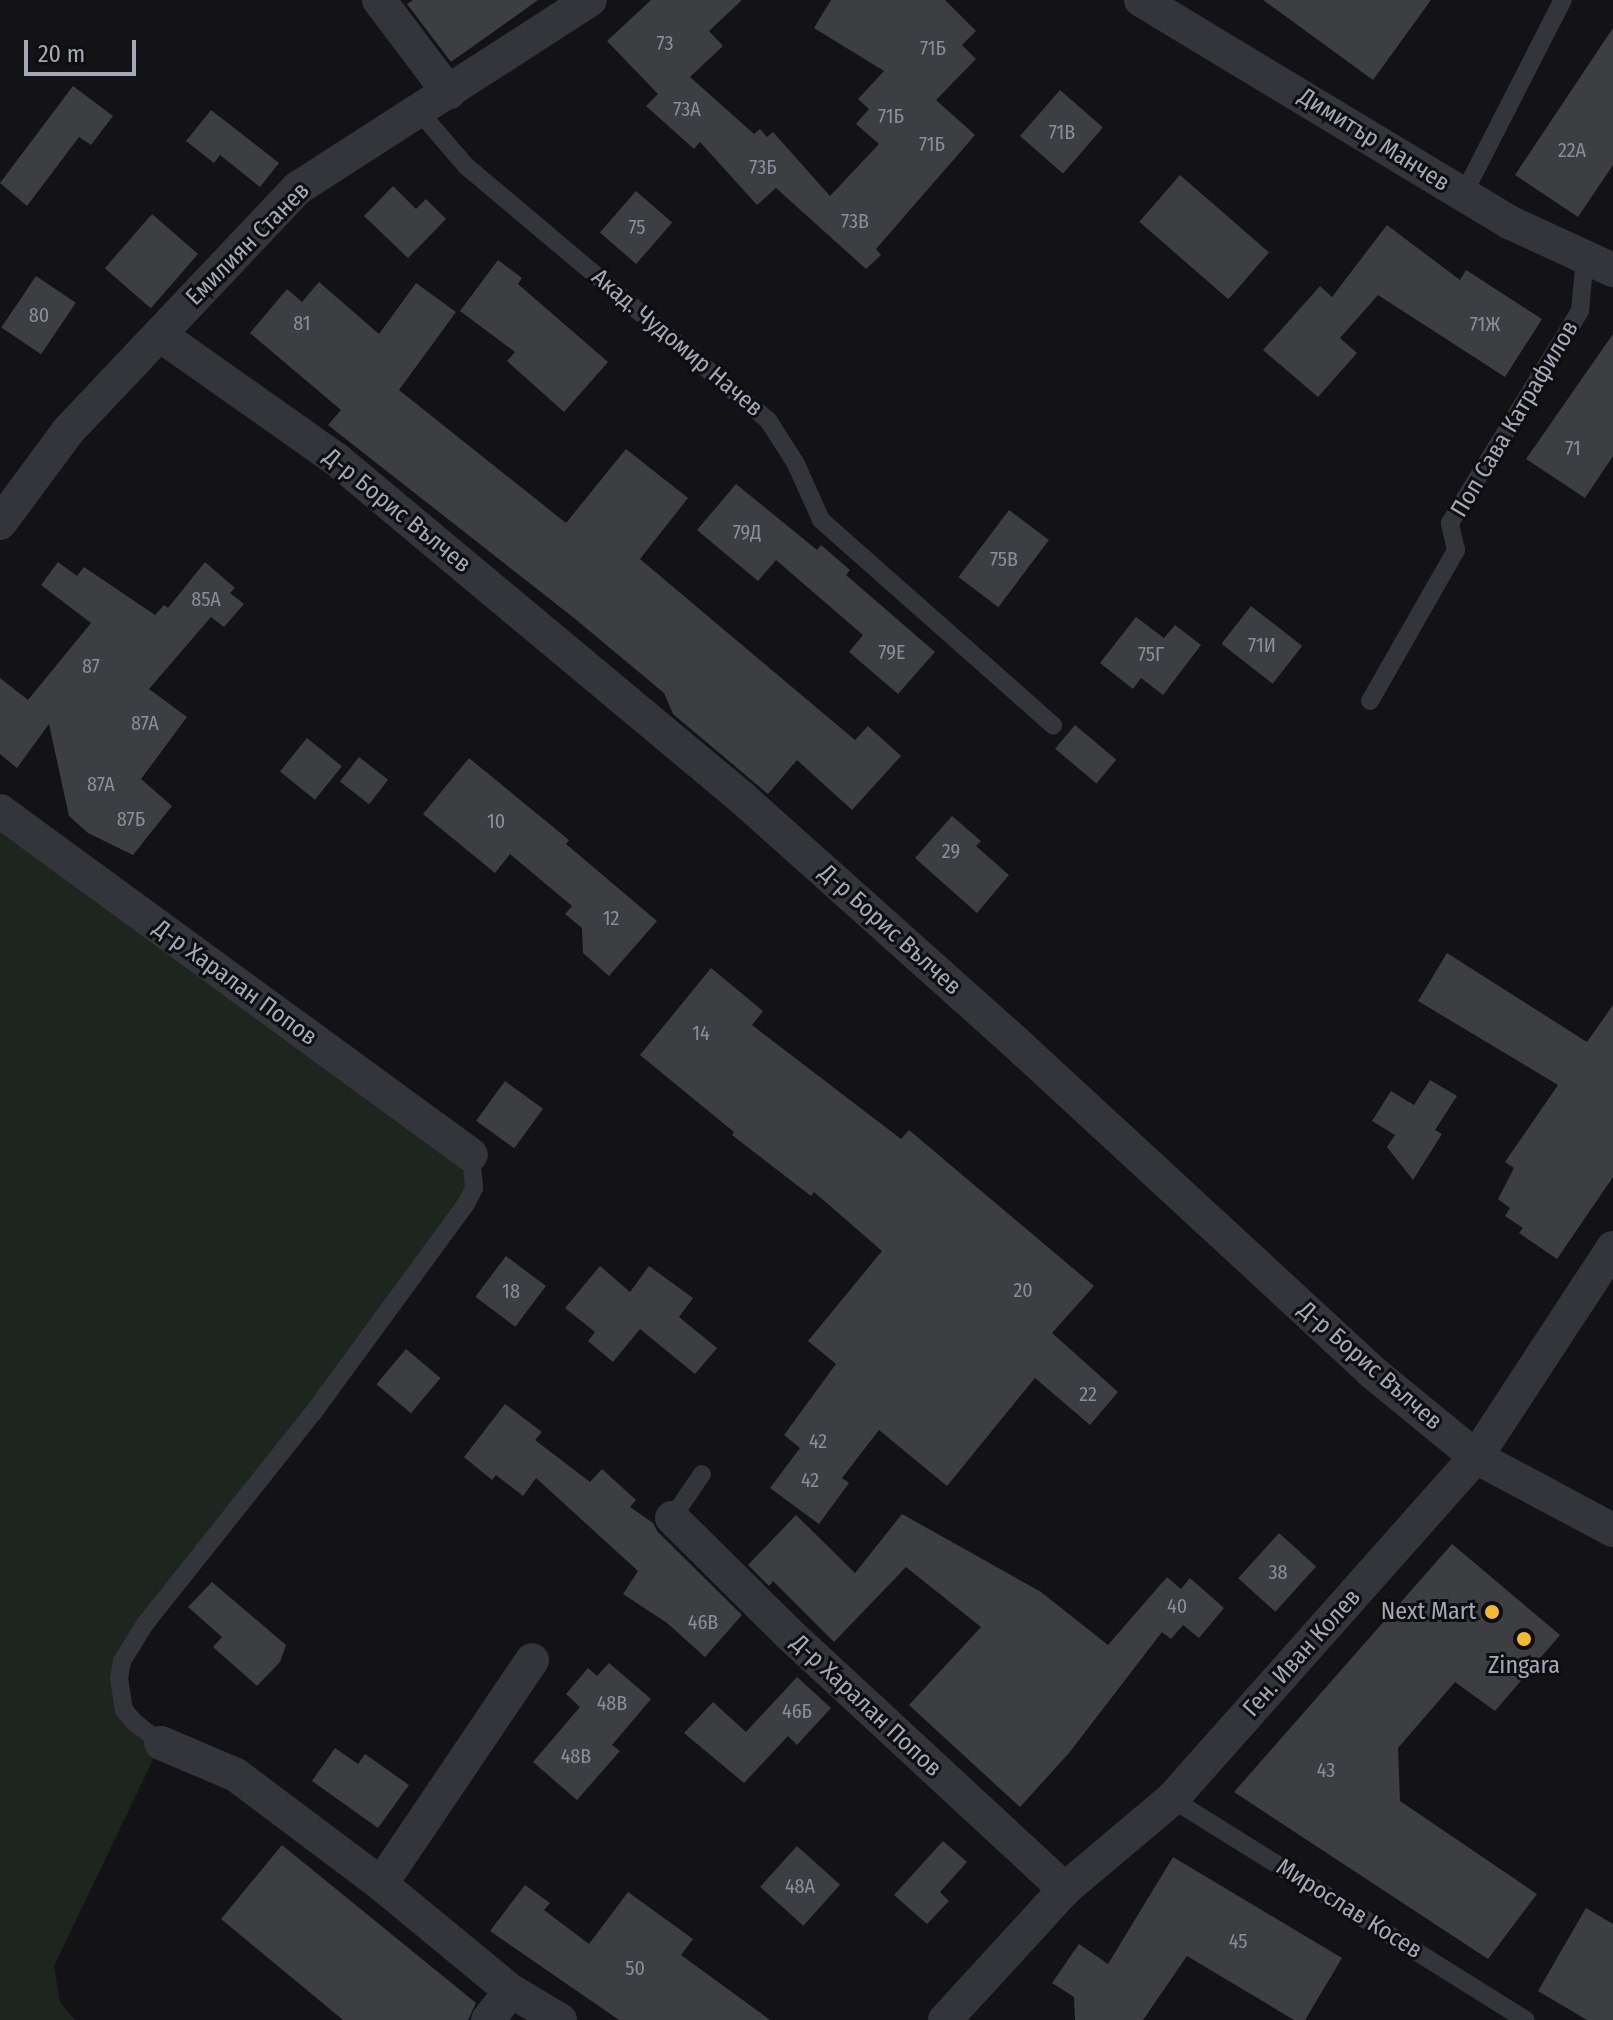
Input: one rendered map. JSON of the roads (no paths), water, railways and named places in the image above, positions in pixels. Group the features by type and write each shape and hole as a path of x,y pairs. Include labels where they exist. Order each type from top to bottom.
{"street":[{"path":"379,0 449,93"},
{"name":"Емилиян Станев","path":"0,523 68,431 298,188 590,0"},
{"name":"Димитър Манчев","path":"1141,0 1509,222 1599,264"},
{"name":"Д-р Борис Вълчев","path":"160,335 337,460 741,797 1015,1042 1371,1371 1476,1457 1613,1530"},
{"name":"Д-р Харалан Попов","path":"0,811 471,1155"},
{"name":"Ген. Иван Колев","path":"945,2020 1065,1889 1172,1799 1476,1457 1613,1248"},
{"name":"Д-р Харалан Попов","path":"672,1518 787,1632 1065,1889"},
{"path":"381,1884 532,1660"},
{"path":"161,1743 236,1775 381,1884 511,1991 560,2020"},
{"path":"488,2020 511,1991"}],"lane":[{"path":"1463,195 1563,0"},
{"name":"Акад. Чудомир Начев","path":"417,109 466,166 768,420 796,464 821,520 1053,725"},
{"name":"Поп Сава Катрафилов","path":"1370,701 1456,550 1450,523 1553,361 1580,311 1599,264"},
{"path":"161,1743 124,1710 119,1679 122,1661 145,1624 313,1413 466,1204 474,1188 471,1155"},
{"path":"672,1518 702,1474"},
{"name":"Мирослав Косев","path":"1172,1799 1526,2020"}],"place":[{"name":"Next Mart","path":"1492,1612"},
{"name":"Zingara","path":"1524,1639"}]}
